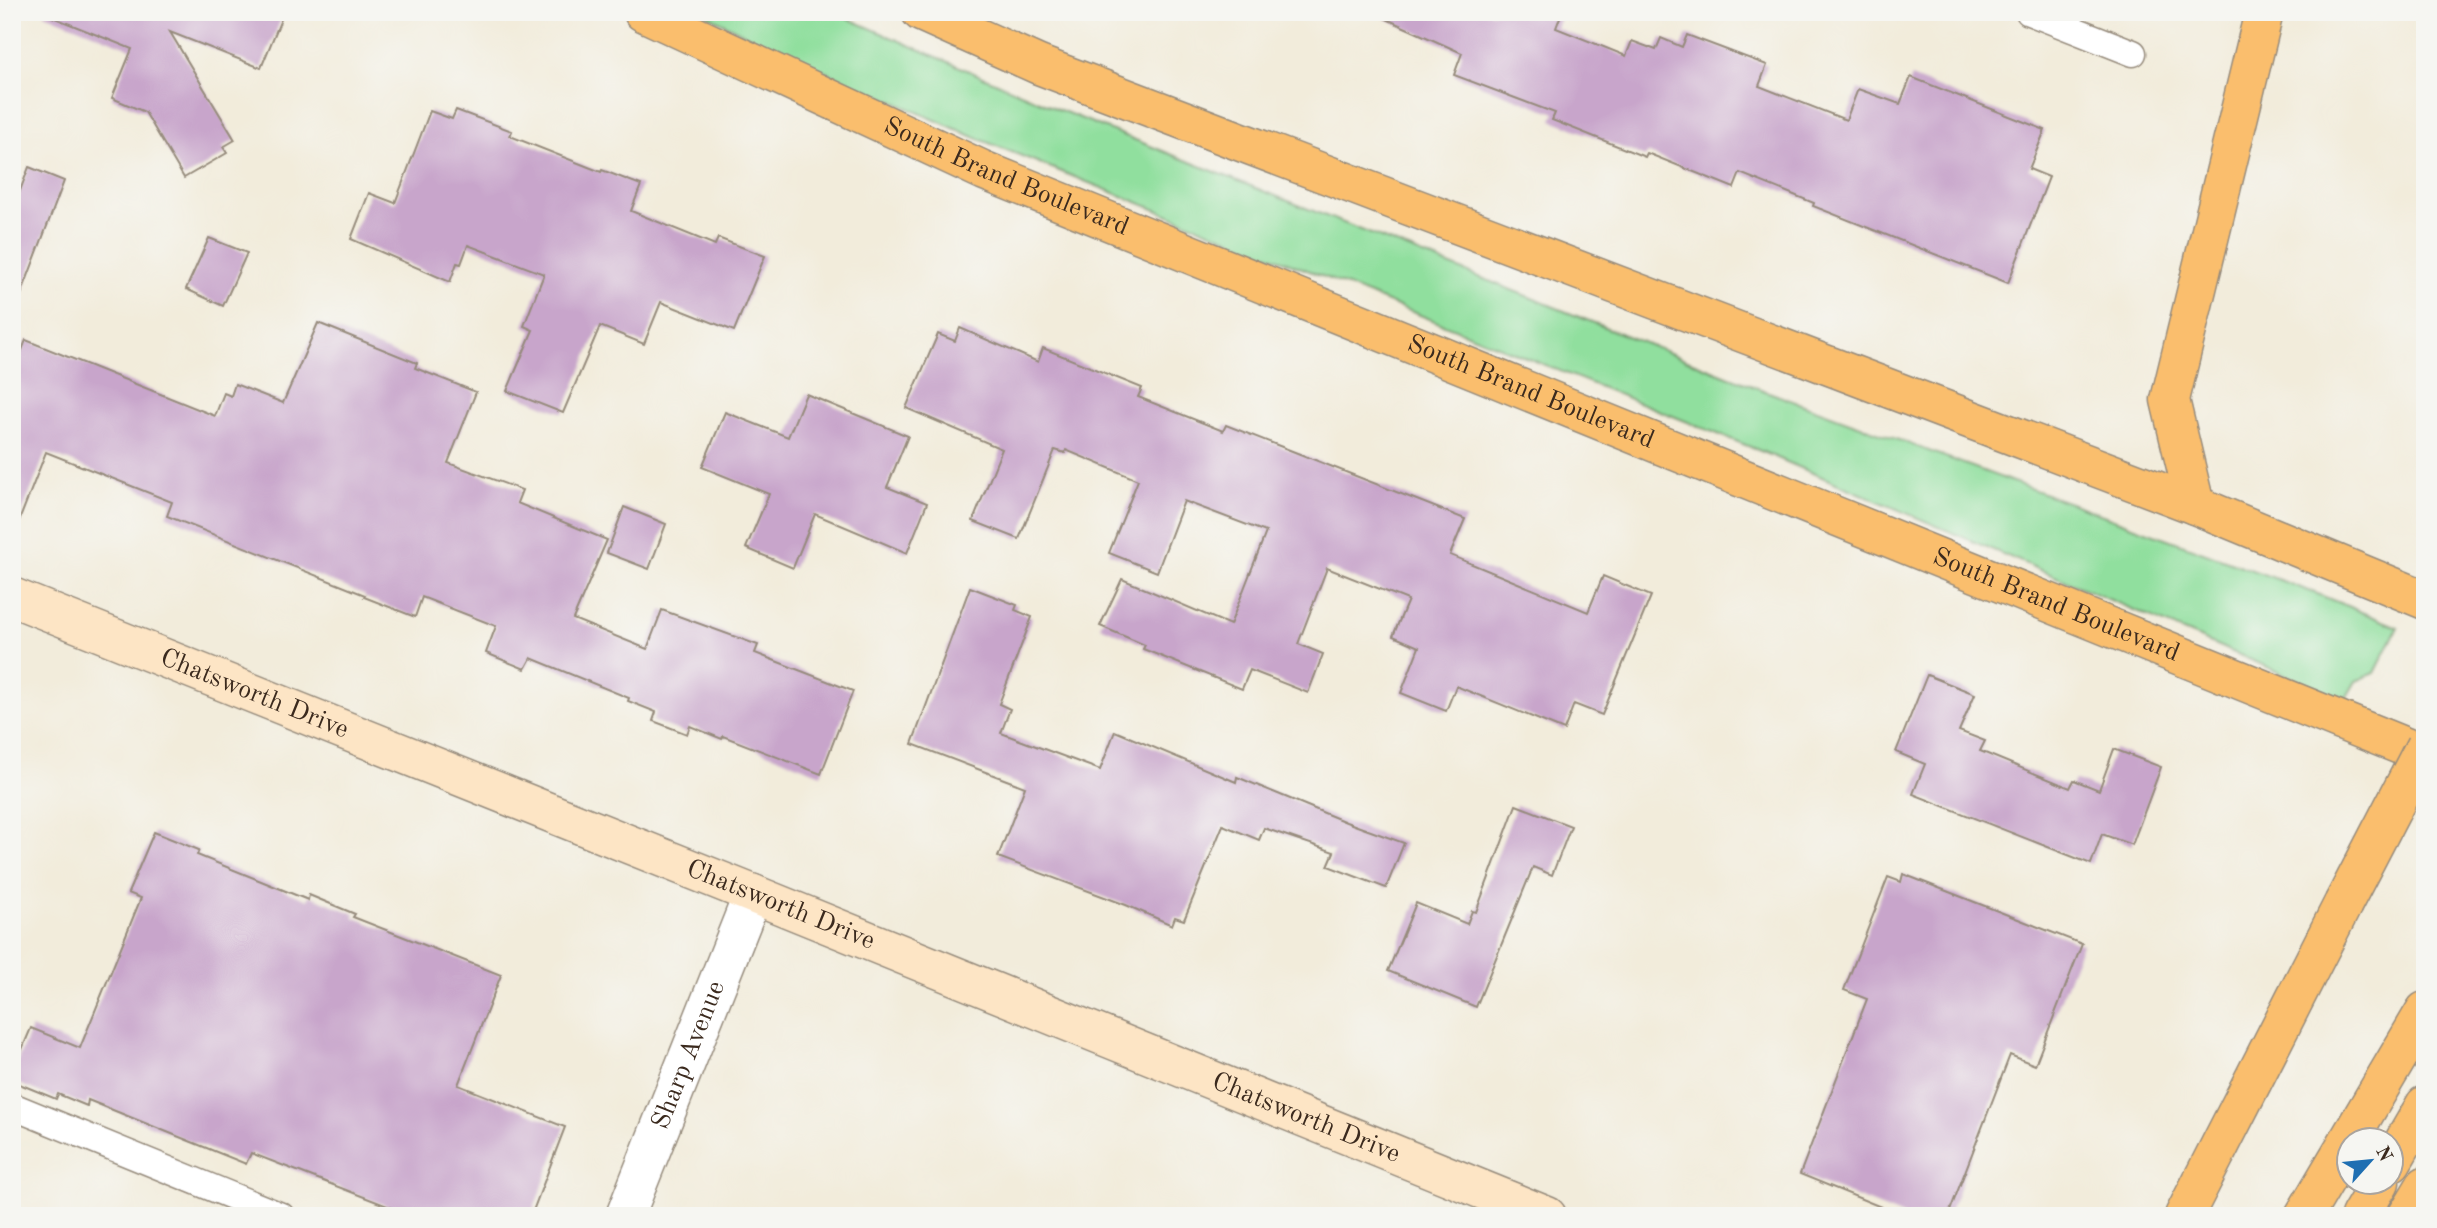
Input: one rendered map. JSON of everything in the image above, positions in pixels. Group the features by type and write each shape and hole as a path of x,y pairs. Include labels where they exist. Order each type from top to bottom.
{"main road":[{"name":"South Brand Boulevard","path":"643,12 985,171 2425,755"},
{"path":"921,12 1038,65 2195,505 2425,600"},
{"path":"2195,505 2170,400 2264,12"},
{"name":"Chatsworth Drive","path":"12,597 1547,1216"},
{"path":"2184,1216 2425,746"},
{"path":"2304,1216 2425,1011"},
{"path":"2406,1138 2425,1105"},
{"path":"2407,1216 2425,1186"},
{"path":"2360,1216 2372,1196"}],"street":[{"name":"Sharp Avenue","path":"625,1216 753,894"}],"lane":[{"path":"2029,12 2133,53"},
{"path":"12,1106 281,1216"}],"green space":[{"path":"701,12 833,12 1055,108 1755,387 2320,595 2398,627 2375,673 2356,681 2345,700 1768,454 974,137 776,50"}],"building":[{"path":"45,12 284,12 261,68 170,32 235,140 223,147 227,153 184,178 145,112 112,98 132,49"},
{"path":"1371,12 1562,12 1556,28 1626,56 1632,41 1656,50 1661,38 1682,47 1687,35 1767,65 1759,86 1846,120 1858,89 1900,104 1911,77 2045,130 2029,169 2049,177 2008,283 1813,206 1814,203 1740,173 1734,188 1647,153 1645,157 1552,120 1555,113 1454,75 1462,53"},
{"path":"456,110 512,131 510,136 641,185 631,211 715,245 718,238 765,256 734,331 661,302 644,344 600,326 563,413 507,391 533,330 524,326 544,274 468,245 450,282 351,239 369,193 395,203 430,111 452,119"},
{"path":"29,167 64,181 16,308 12,307 12,212"},
{"path":"209,238 247,253 223,306 186,289"},
{"path":"318,323 417,363 415,368 476,392 448,463 522,490 517,503 607,540 573,619 647,649 662,610 758,645 755,653 853,691 821,774 723,736 722,739 690,726 687,734 653,721 656,712 628,701 629,698 531,658 525,669 486,653 496,626 422,597 415,617 167,516 172,502 46,452 15,531 12,531 12,376 26,340 215,416 224,393 231,396 235,384 283,403"},
{"path":"960,328 1038,362 1043,348 1142,388 1138,397 1223,431 1226,425 1465,519 1450,555 1588,612 1603,576 1651,596 1602,715 1574,704 1564,730 1456,686 1446,711 1401,693 1419,647 1393,636 1408,600 1327,568 1298,644 1323,654 1308,693 1250,670 1242,689 1143,649 1145,645 1100,626 1122,579 1230,625 1266,532 1184,501 1157,572 1109,553 1138,480 1066,450 1065,453 1055,450 1019,539 973,521 1002,449 906,408 938,334 955,341"},
{"path":"806,394 908,436 887,487 927,503 907,553 815,514 793,568 746,548 769,494 702,467 725,412 788,437"},
{"path":"624,507 666,524 649,569 607,553"},
{"path":"970,587 1017,605 1015,610 1032,617 999,704 1010,709 1001,733 1100,770 1115,731 1236,782 1237,777 1404,843 1386,888 1328,866 1334,852 1264,828 1259,840 1223,825 1184,920 1175,917 1172,925 998,857 1025,787 912,744"},
{"path":"1927,675 1975,694 1959,731 1985,741 1980,751 2070,788 2074,780 2099,790 2114,749 2161,767 2132,845 2102,834 2091,864 1913,794 1925,764 1896,752"},
{"path":"1516,805 1571,826 1552,875 1533,867 1476,1007 1388,971 1416,903 1467,924 1472,911 1476,912"},
{"path":"154,832 199,850 197,855 308,900 309,895 355,914 353,917 501,975 458,1085 565,1127 531,1216 413,1216 251,1153 246,1164 88,1100 87,1106 58,1094 56,1099 12,1081 12,1073 31,1028 80,1048 141,898 128,893"},
{"path":"1903,874 2082,944 2035,1065 2010,1055 1948,1216 1903,1216 1800,1174 1867,999 1844,990 1888,877 1901,882"}]}
